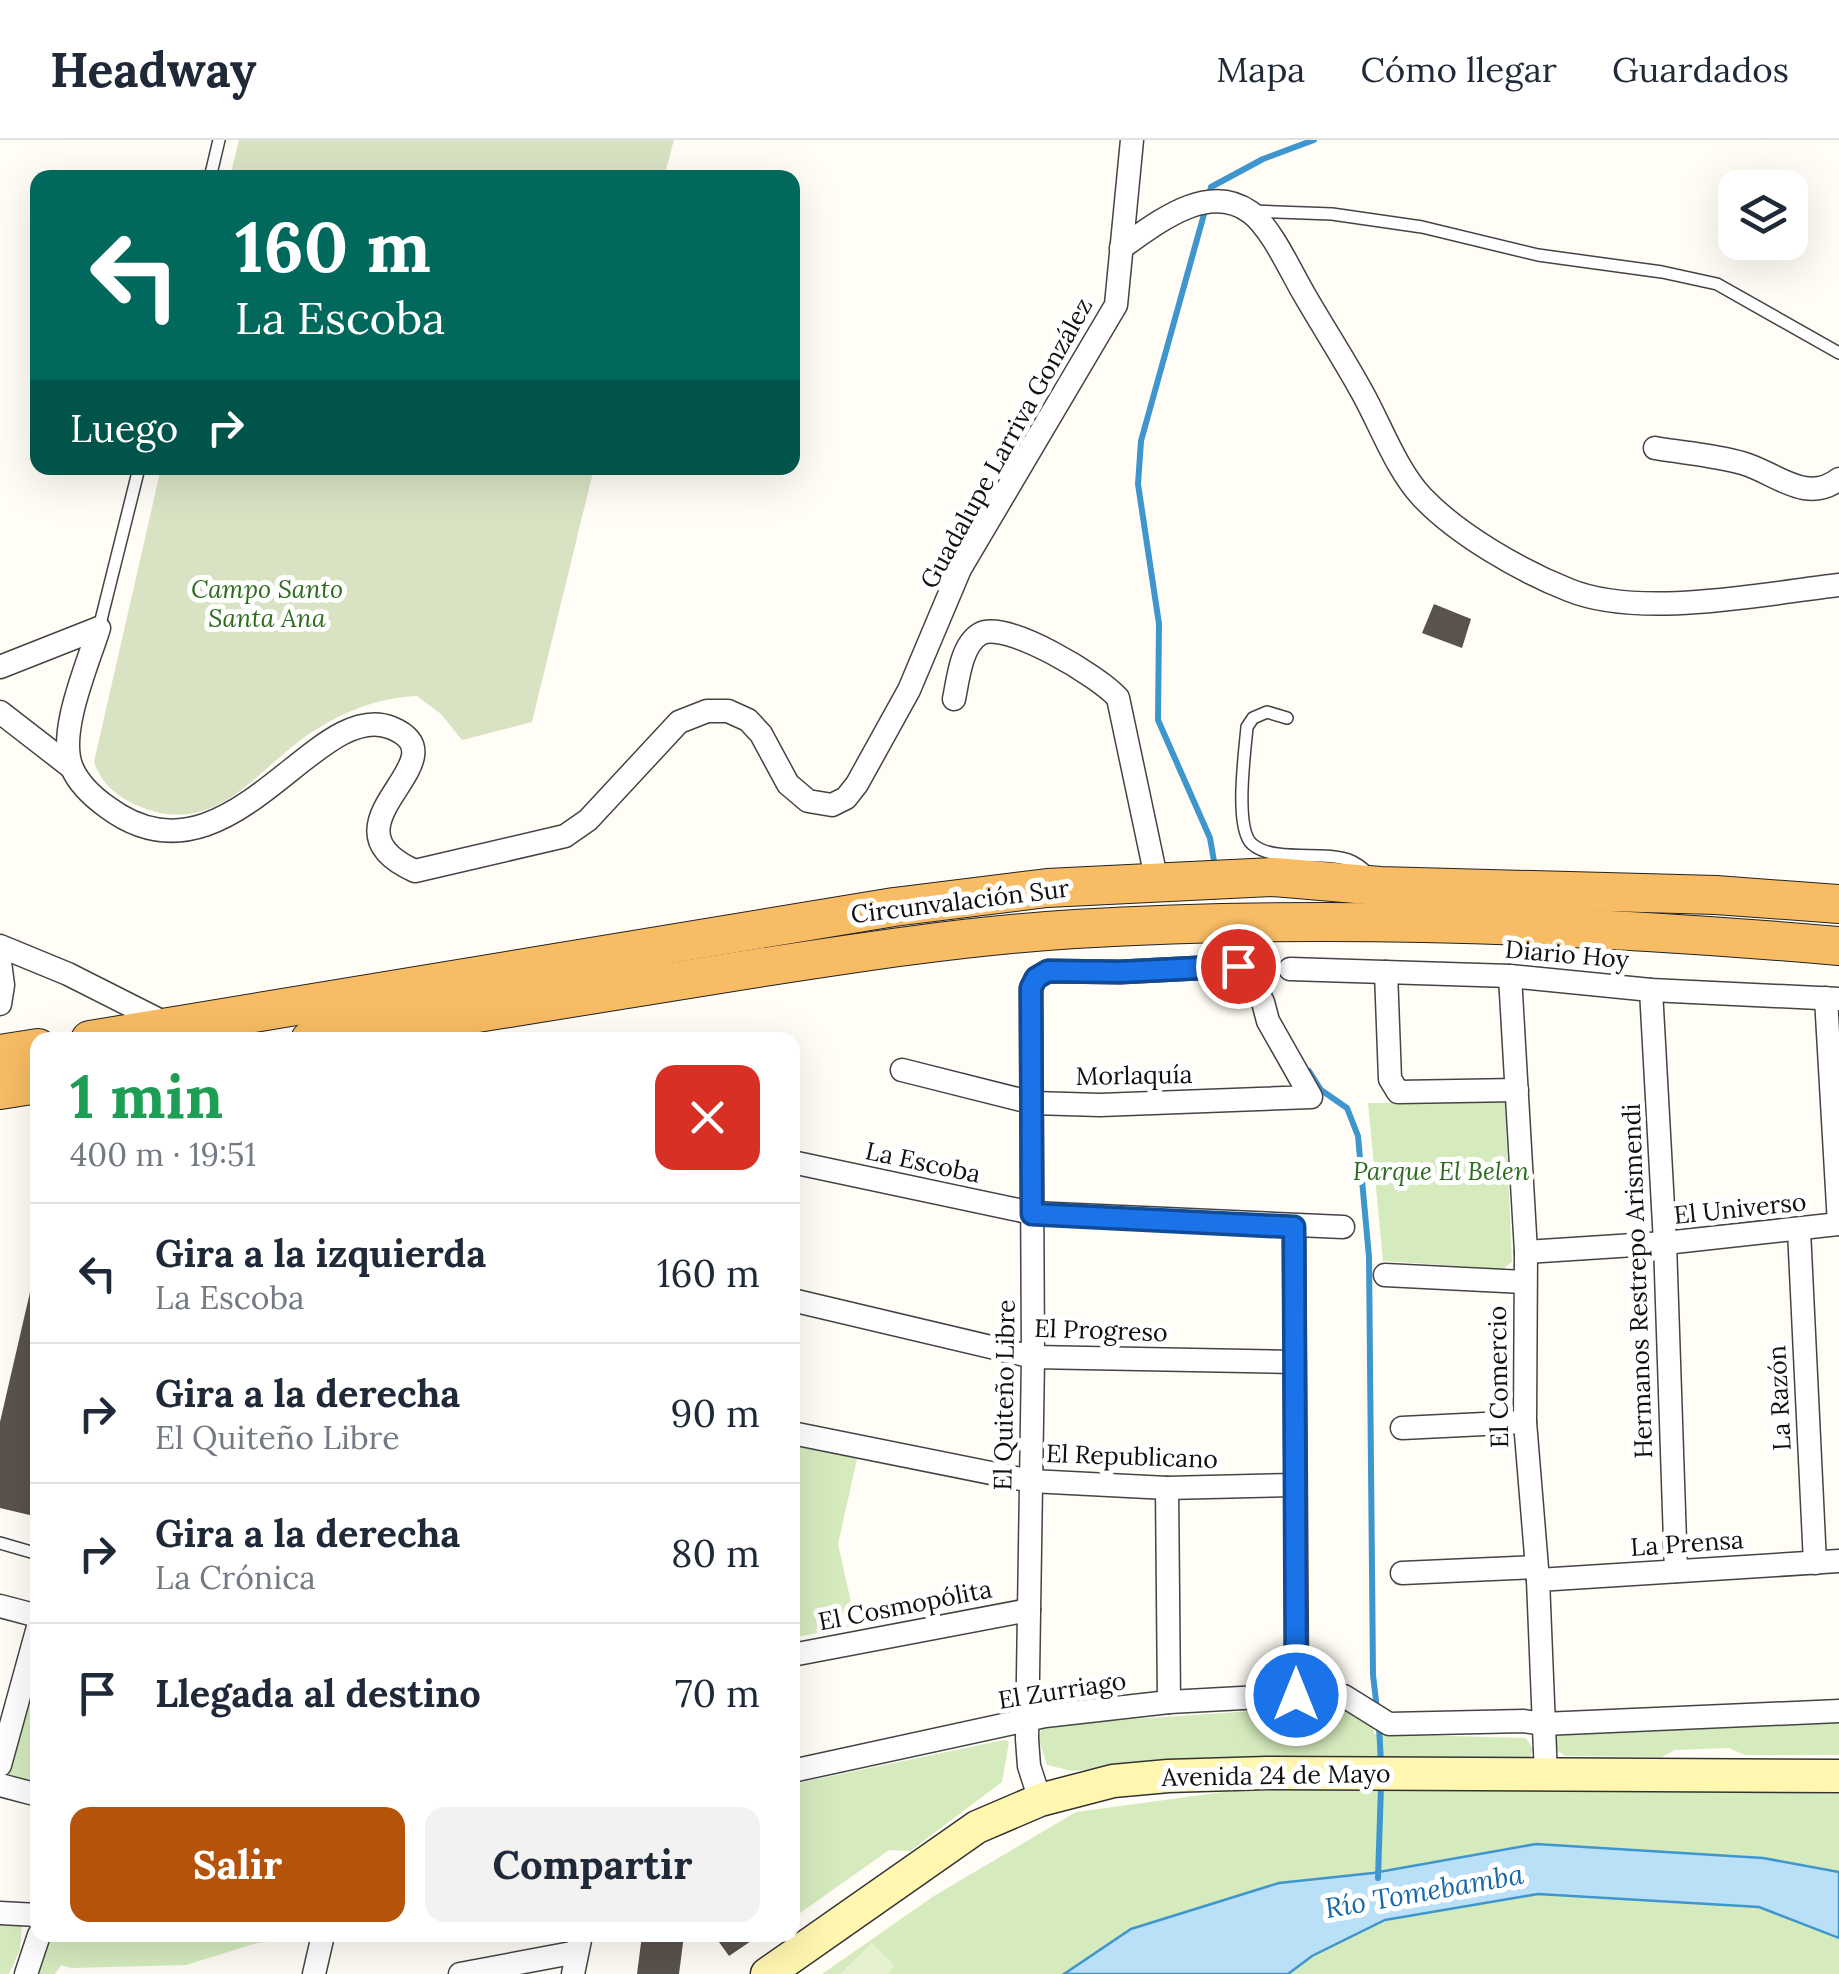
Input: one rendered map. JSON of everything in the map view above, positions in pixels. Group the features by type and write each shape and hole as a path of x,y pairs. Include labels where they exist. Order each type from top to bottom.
{"highway":[{"name":"Circunvalación Sur","path":"141,1032 894,907 1047,888 1274,877 1380,886 1716,895 1839,904"},
{"name":"Circunvalación Sur","path":"361,1032 816,960 1049,931 1256,921 1346,921 1736,937 1839,946"},
{"path":"0,1054 30,1049"},
{"path":"0,1090 30,1085"}],"main road":[{"name":"Avenida 24 de Mayo","path":"767,1974 950,1843 1001,1816 1086,1786 1134,1778 1218,1773 1839,1776"}],"street":[{"path":"1121,248 1132,140"},
{"path":"1121,248 1168,216 1198,202 1229,204 1249,211 1270,238 1421,496 1474,539 1569,590 1605,601 1653,603 1839,585"},
{"name":"Guadalupe Larriva González","path":"71,767 88,792 112,811 143,826 177,830 213,822 240,808 348,731 370,724 389,726 407,736 414,748 412,765 378,816 377,831 381,848 395,862 414,871 564,836 588,820 679,722 718,710 738,714 761,734 796,794 821,806 832,805 846,798 876,751 910,690 960,569 1116,305 1121,248"},
{"path":"1655,448 1745,464 1780,482 1806,489 1830,486 1839,479"},
{"path":"71,767 67,732 99,628"},
{"path":"0,667 99,628"},
{"path":"954,699 961,665 972,640 982,632 1001,631 1106,684 1118,698 1148,825 1157,882"},
{"path":"0,712 71,767"},
{"path":"1049,931 1048,971 1238,966"},
{"path":"0,946 68,974 171,1026 211,1021"},
{"path":"0,962 0,1004"},
{"name":"Diario Hoy","path":"1290,969 1510,976 1651,990 1832,999"},
{"name":"El Quiteño Libre","path":"1040,1800 1028,1766 1027,1721 1033,1357 1031,988 1036,978 1048,971"},
{"path":"1386,972 1390,1079 1398,1092 1517,1090"},
{"name":"El Comercio","path":"1510,976 1526,1252 1525,1422 1546,1776"},
{"name":"Hermanos Restrepo Arismendi","path":"1651,990 1665,1243 1676,1571"},
{"path":"1832,999 1839,1224"},
{"name":"Morlaquía","path":"902,1070 1034,1104 1310,1097 1268,1021 1263,1002"},
{"name":"La Escoba","path":"800,1164 1032,1214 1342,1227"},
{"name":"El Universo","path":"1526,1252 1665,1243 1839,1224"},
{"path":"1294,1227 1296,1695"},
{"name":"La Razón","path":"1799,1230 1815,1563"},
{"path":"1385,1275 1524,1282"},
{"name":"El Progreso","path":"800,1302 1033,1357 1294,1362"},
{"path":"1402,1428 1525,1422"},
{"name":"El Republicano","path":"800,1435 1031,1481 1167,1488 1295,1485"},
{"path":"1167,1488 1169,1702"},
{"name":"La Prensa","path":"1402,1572 1676,1571 1839,1561"},
{"path":"0,1606 30,1614"},
{"name":"El Cosmopólita","path":"800,1653 1029,1610"},
{"path":"0,1765 30,1656"},
{"name":"El Zurriago","path":"800,1769 1027,1721 1169,1702 1344,1696 1388,1724 1543,1724"},
{"path":"1543,1724 1839,1711"},
{"path":"0,1785 30,1793"},
{"path":"0,1913 30,1915"},
{"path":"26,1974 37,1942"},
{"path":"314,1974 321,1942"},
{"path":"460,1974 577,1954"}],"lane":[{"path":"212,170 219,140"},
{"path":"1249,211 1332,214 1422,227 1538,255 1662,272 1717,284 1839,352"},
{"path":"99,628 137,475"},
{"path":"1287,718 1266,712 1253,718 1247,727 1242,810 1246,835 1252,844 1265,850 1346,856 1360,864 1380,886"},
{"path":"0,1543 30,1552"}],"green space":[{"path":"239,140 674,140 666,170 232,170"},
{"name":"Campo Santo Santa Ana","path":"159,475 592,475 532,722 462,740 441,714 417,696 388,700 322,726 232,797 189,814 164,814 136,805 110,788 94,762"},
{"name":"Parque El Belen","path":"1368,1103 1505,1103 1512,1262 1503,1269 1383,1261"},
{"path":"800,1446 857,1459 838,1544 856,1625 800,1637"},
{"path":"30,1687 30,1784 9,1777"},
{"path":"1372,1703 1374,1734 1526,1738 1533,1749 1529,1760 1230,1758 1168,1760 1072,1771 1047,1765 1038,1737 1043,1727 1058,1724"},
{"path":"1839,1720 1839,1755 1745,1755 1729,1748 1675,1750 1662,1757 1565,1756 1554,1748 1553,1734"},
{"path":"1009,1742 1002,1782 910,1851 889,1850 800,1913 800,1783"},
{"path":"1431,1786 1839,1794 1839,1872 1763,1858 1536,1844 1373,1873 1279,1883 1131,1929 1064,1974 822,1974 934,1896 1076,1812 1246,1789"},
{"path":"1538,1894 1759,1907 1839,1938 1839,1974 1288,1974 1312,1956 1385,1920"},
{"path":"0,1920 22,1924 20,1950 9,1974 0,1974"},
{"path":"50,1942 267,1942 186,1965 61,1965 55,1974 39,1974"},
{"path":"872,1943 895,1966 887,1974 840,1974"}],"water":[{"name":"Río Tomebamba","path":"1536,1844 1763,1858 1839,1872 1839,1938 1759,1907 1538,1894 1385,1920 1312,1956 1288,1974 1064,1974 1131,1929 1279,1883 1373,1873"}],"building":[{"path":"1434,604 1471,619 1462,648 1422,633"},
{"path":"30,1292 30,1515 0,1508 0,1422"},
{"path":"641,1942 683,1942 679,1974 637,1974"},
{"path":"719,1942 750,1942 729,1956"}],"waterway":[{"path":"1209,195 1211,187 1263,159 1314,140"},
{"path":"1206,207 1141,441 1138,484 1159,624 1158,720 1210,838 1215,867"},
{"path":"1241,935 1251,960 1264,970 1271,998"},
{"path":"1309,1071 1321,1090 1347,1108 1358,1136 1369,1257 1373,1675 1377,1709"},
{"path":"1379,1726 1381,1763"},
{"name":"Río Tomebamba","path":"1378,1878 1381,1786"}],"route":[{"path":"1238,966 1048,971 1036,978 1031,988 1032,1214 1294,1227 1296,1695"}]}
